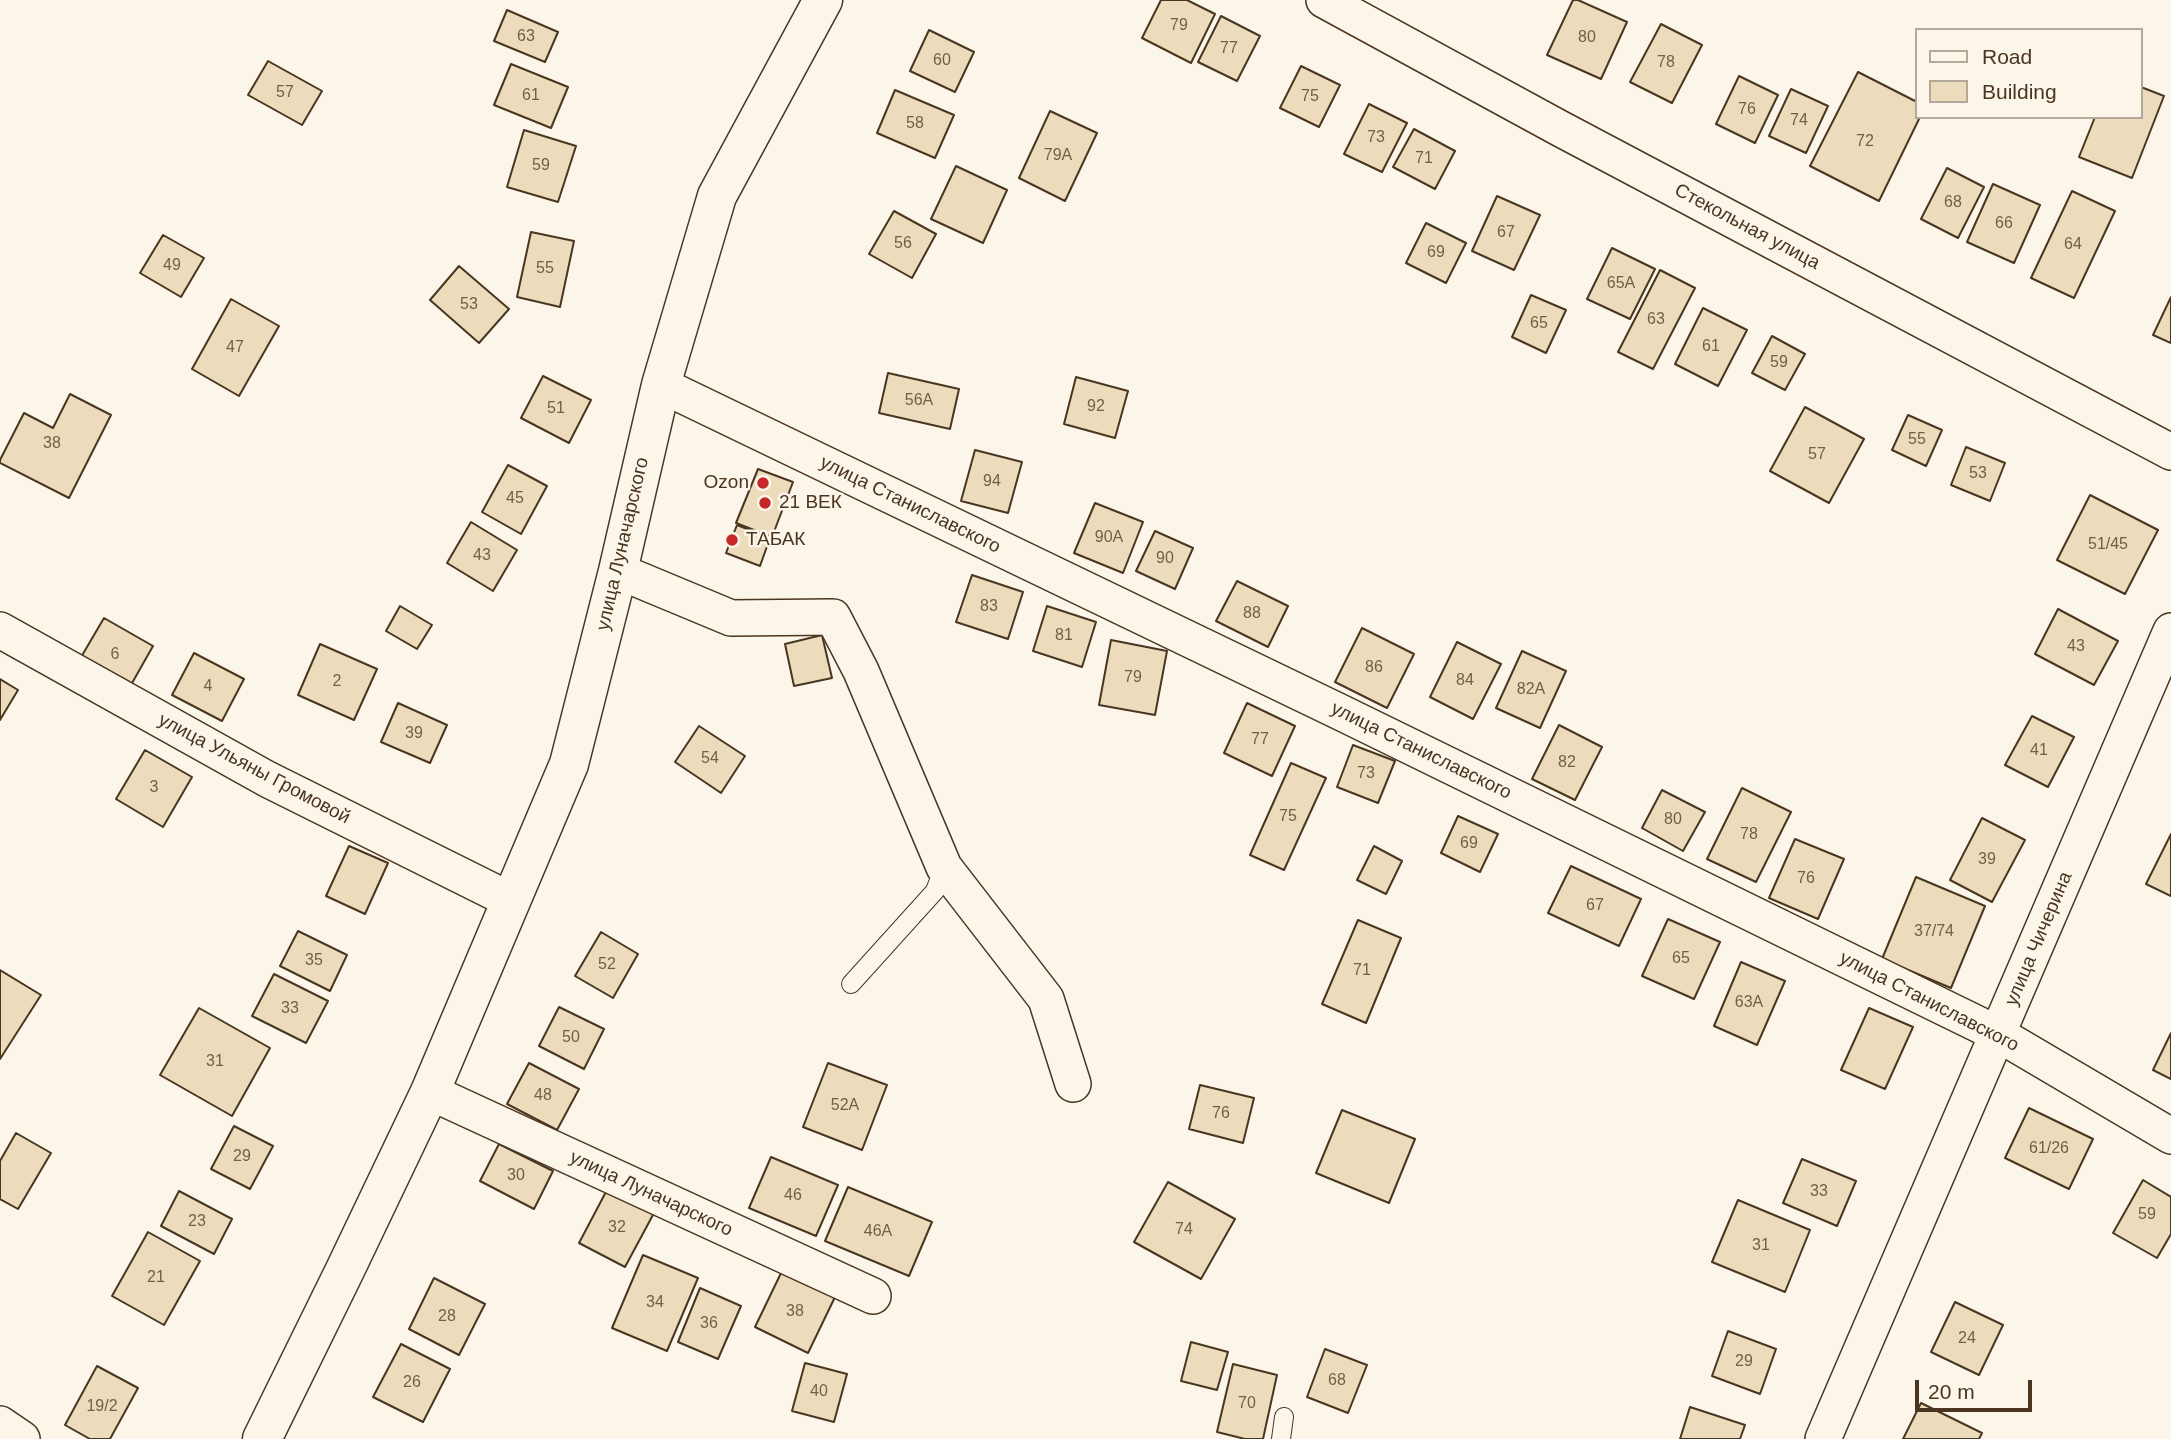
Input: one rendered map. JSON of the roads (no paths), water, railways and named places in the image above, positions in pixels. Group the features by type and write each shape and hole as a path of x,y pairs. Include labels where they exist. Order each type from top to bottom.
{"main road":[{"name":"улица Луначарского","path":"262,1439 430,1092 569,764 661,385 717,196 823,0"}],"street":[{"name":"Стекольная улица","path":"1324,0 1560,129 2171,452"},
{"name":"улица Станиславского","path":"661,385 1353,718 1998,1034 2171,1136"},
{"path":"618,571 732,618 833,617 861,671 944,867 1046,999 1073,1084"},
{"name":"улица Ульяны Громовой","path":"0,630 267,779 512,901"},
{"name":"улица Чичерина","path":"1823,1439 2171,631"},
{"name":"улица Луначарского","path":"430,1092 873,1296"},
{"path":"0,1424 22,1439"}],"lane":[{"path":"851,984 935,891 944,867"},
{"path":"1281,1439 1284,1417"}],"place":[{"name":"Ozon","path":"763,483"},
{"name":"21 ВЕК","path":"765,503"},
{"name":"ТАБАК","path":"732,540"}]}
